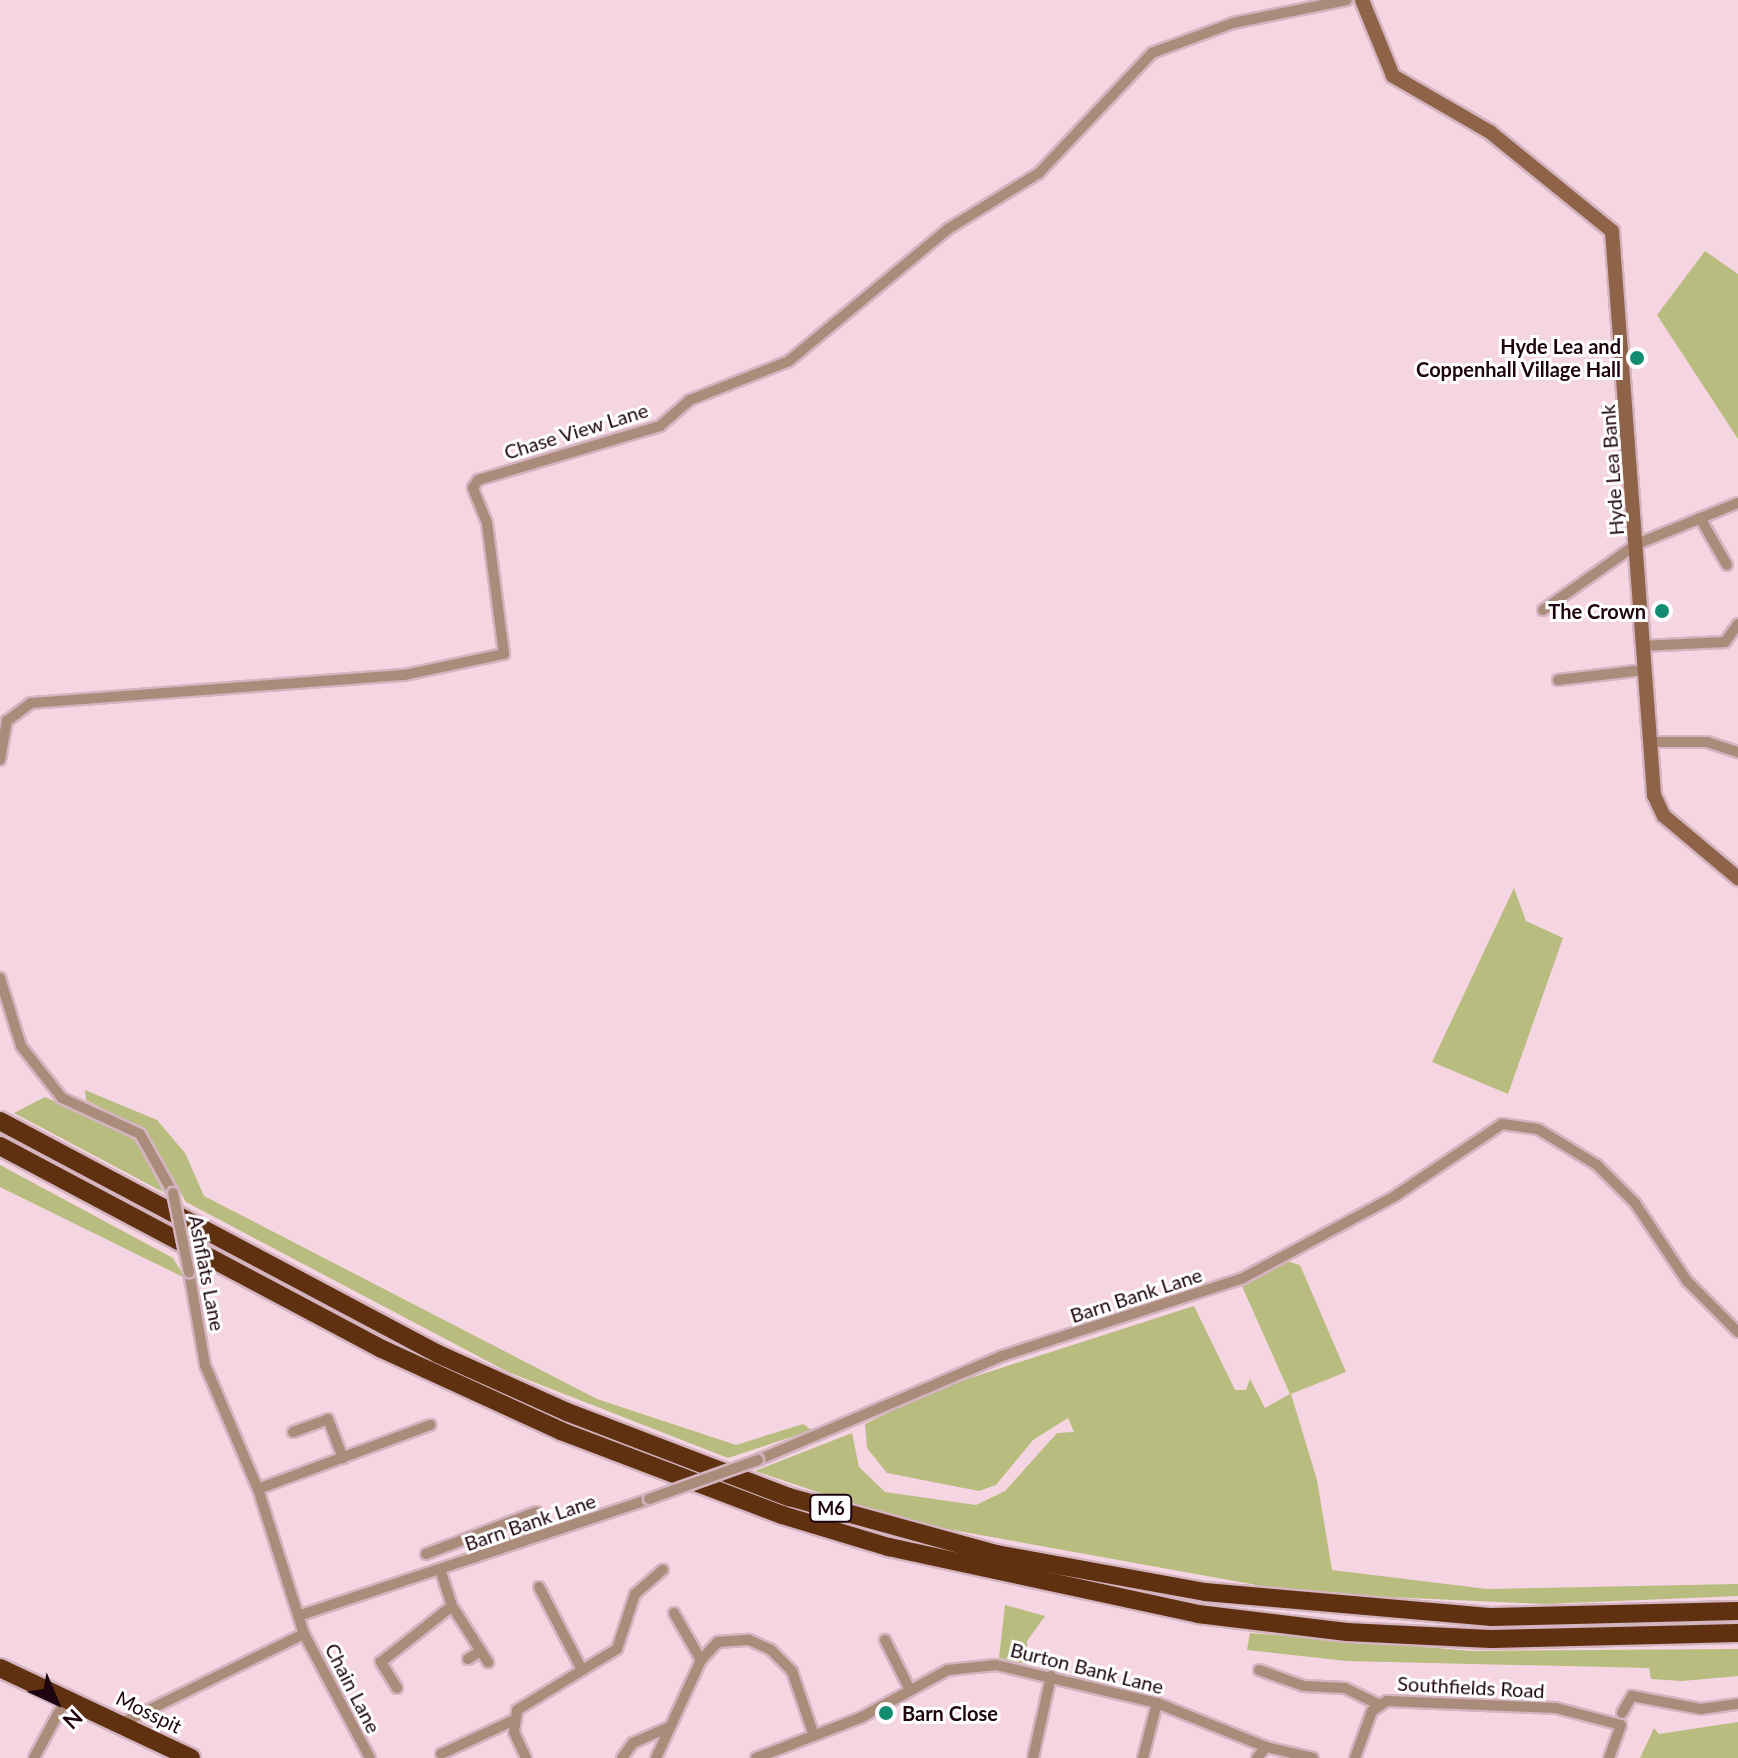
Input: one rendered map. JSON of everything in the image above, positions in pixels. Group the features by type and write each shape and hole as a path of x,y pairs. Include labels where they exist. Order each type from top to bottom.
{"highway":[{"name":"M6","path":"0,1121 438,1354 567,1412 789,1497 996,1554 1205,1592 1492,1617 1738,1611"},
{"name":"M6","path":"0,1146 382,1349 561,1431 782,1515 889,1547 1198,1614 1347,1632 1491,1639 1738,1633"},
{"name":"Mosspit","path":"0,1668 191,1758"}],"street":[{"name":"Chase View Lane","path":"0,760 7,721 31,703 404,675 504,654 487,523 473,488 478,480 660,426 690,400 789,361 936,237 1039,173 1152,53 1233,23 1347,0"},
{"name":"Hyde Lea Bank","path":"1362,0 1393,76 1490,132 1612,231 1637,544 1648,742 1664,816 1738,878"},
{"path":"1543,610 1637,544 1738,503"},
{"path":"1700,518 1727,565"},
{"path":"1641,646 1725,642 1738,624"},
{"path":"1558,680 1643,670"},
{"path":"1648,742 1707,742 1738,752"},
{"name":"Ashflats Lane","path":"0,978 21,1046 43,1075 62,1098 140,1134 173,1193 205,1365 258,1489 304,1634"},
{"name":"Barn Bank Lane","path":"298,1616 454,1568 649,1499 758,1460 1002,1356 1243,1278 1395,1196 1502,1124 1538,1129 1597,1165 1635,1203 1687,1281 1738,1332"},
{"path":"293,1432 328,1419 343,1458"},
{"path":"258,1489 430,1425"},
{"name":"Barn Bank Lane","path":"426,1554 536,1512"},
{"name":"Barn Bank Lane","path":"448,1547 454,1568"},
{"path":"441,1754 512,1721 524,1702 617,1649 635,1594 663,1570"},
{"path":"441,1572 452,1606 488,1662"},
{"path":"539,1587 582,1670"},
{"path":"397,1688 381,1662 452,1606"},
{"path":"674,1613 701,1660"},
{"path":"122,1723 304,1634"},
{"name":"Chain Lane","path":"304,1634 370,1758"},
{"path":"656,1758 667,1728 701,1660 718,1642 749,1640 771,1650 792,1671 812,1730"},
{"path":"885,1640 909,1688"},
{"path":"468,1659 481,1651"},
{"name":"Burton Bank Lane","path":"756,1758 812,1730 862,1717 909,1688 948,1670 996,1665 1189,1712 1266,1747 1313,1758"},
{"path":"1259,1670 1304,1686 1345,1688 1378,1704"},
{"path":"1033,1758 1051,1676"},
{"path":"1622,1713 1632,1696 1701,1709 1738,1704"},
{"path":"34,1758 67,1697"},
{"path":"1143,1758 1157,1703"},
{"name":"Southfields Road","path":"1355,1758 1378,1704 1556,1708 1621,1725 1609,1758"},
{"path":"512,1721 526,1758"},
{"path":"622,1758 633,1743 667,1728"},
{"path":"1257,1758 1266,1747"}],"green space":[{"path":"1705,251 1738,274 1738,439 1657,315"},
{"path":"1514,888 1526,921 1563,938 1508,1094 1432,1062"},
{"path":"85,1090 157,1120 185,1153 204,1196 597,1399 736,1445 803,1424 812,1430 728,1458 508,1372 186,1202 146,1131 86,1100"},
{"path":"45,1097 137,1140 163,1192 14,1113"},
{"path":"0,1165 173,1258 185,1278 0,1187"},
{"path":"1287,1261 1300,1265 1346,1372 1291,1394 1317,1480 1332,1570 1487,1589 1738,1584 1738,1596 1545,1604 1301,1593 903,1521 755,1471 852,1433 859,1467 885,1492 976,1505 1005,1491 1057,1433 1074,1432 1068,1418 1033,1440 996,1485 979,1491 887,1473 867,1448 865,1424 936,1389 1194,1306 1235,1390 1246,1390 1250,1379 1265,1408 1290,1394 1241,1284"},
{"path":"1005,1605 1045,1616 1027,1641 1027,1664 999,1658"},
{"path":"1250,1633 1472,1651 1738,1649 1738,1676 1682,1681 1651,1679 1649,1668 1346,1661 1247,1650"},
{"path":"1738,1722 1738,1758 1640,1758 1654,1728 1659,1734"}],"place":[{"name":"Hyde Lea and Coppenhall Village Hall","path":"1637,358"},
{"name":"The Crown","path":"1662,611"},
{"name":"Barn Close","path":"886,1713"}]}
